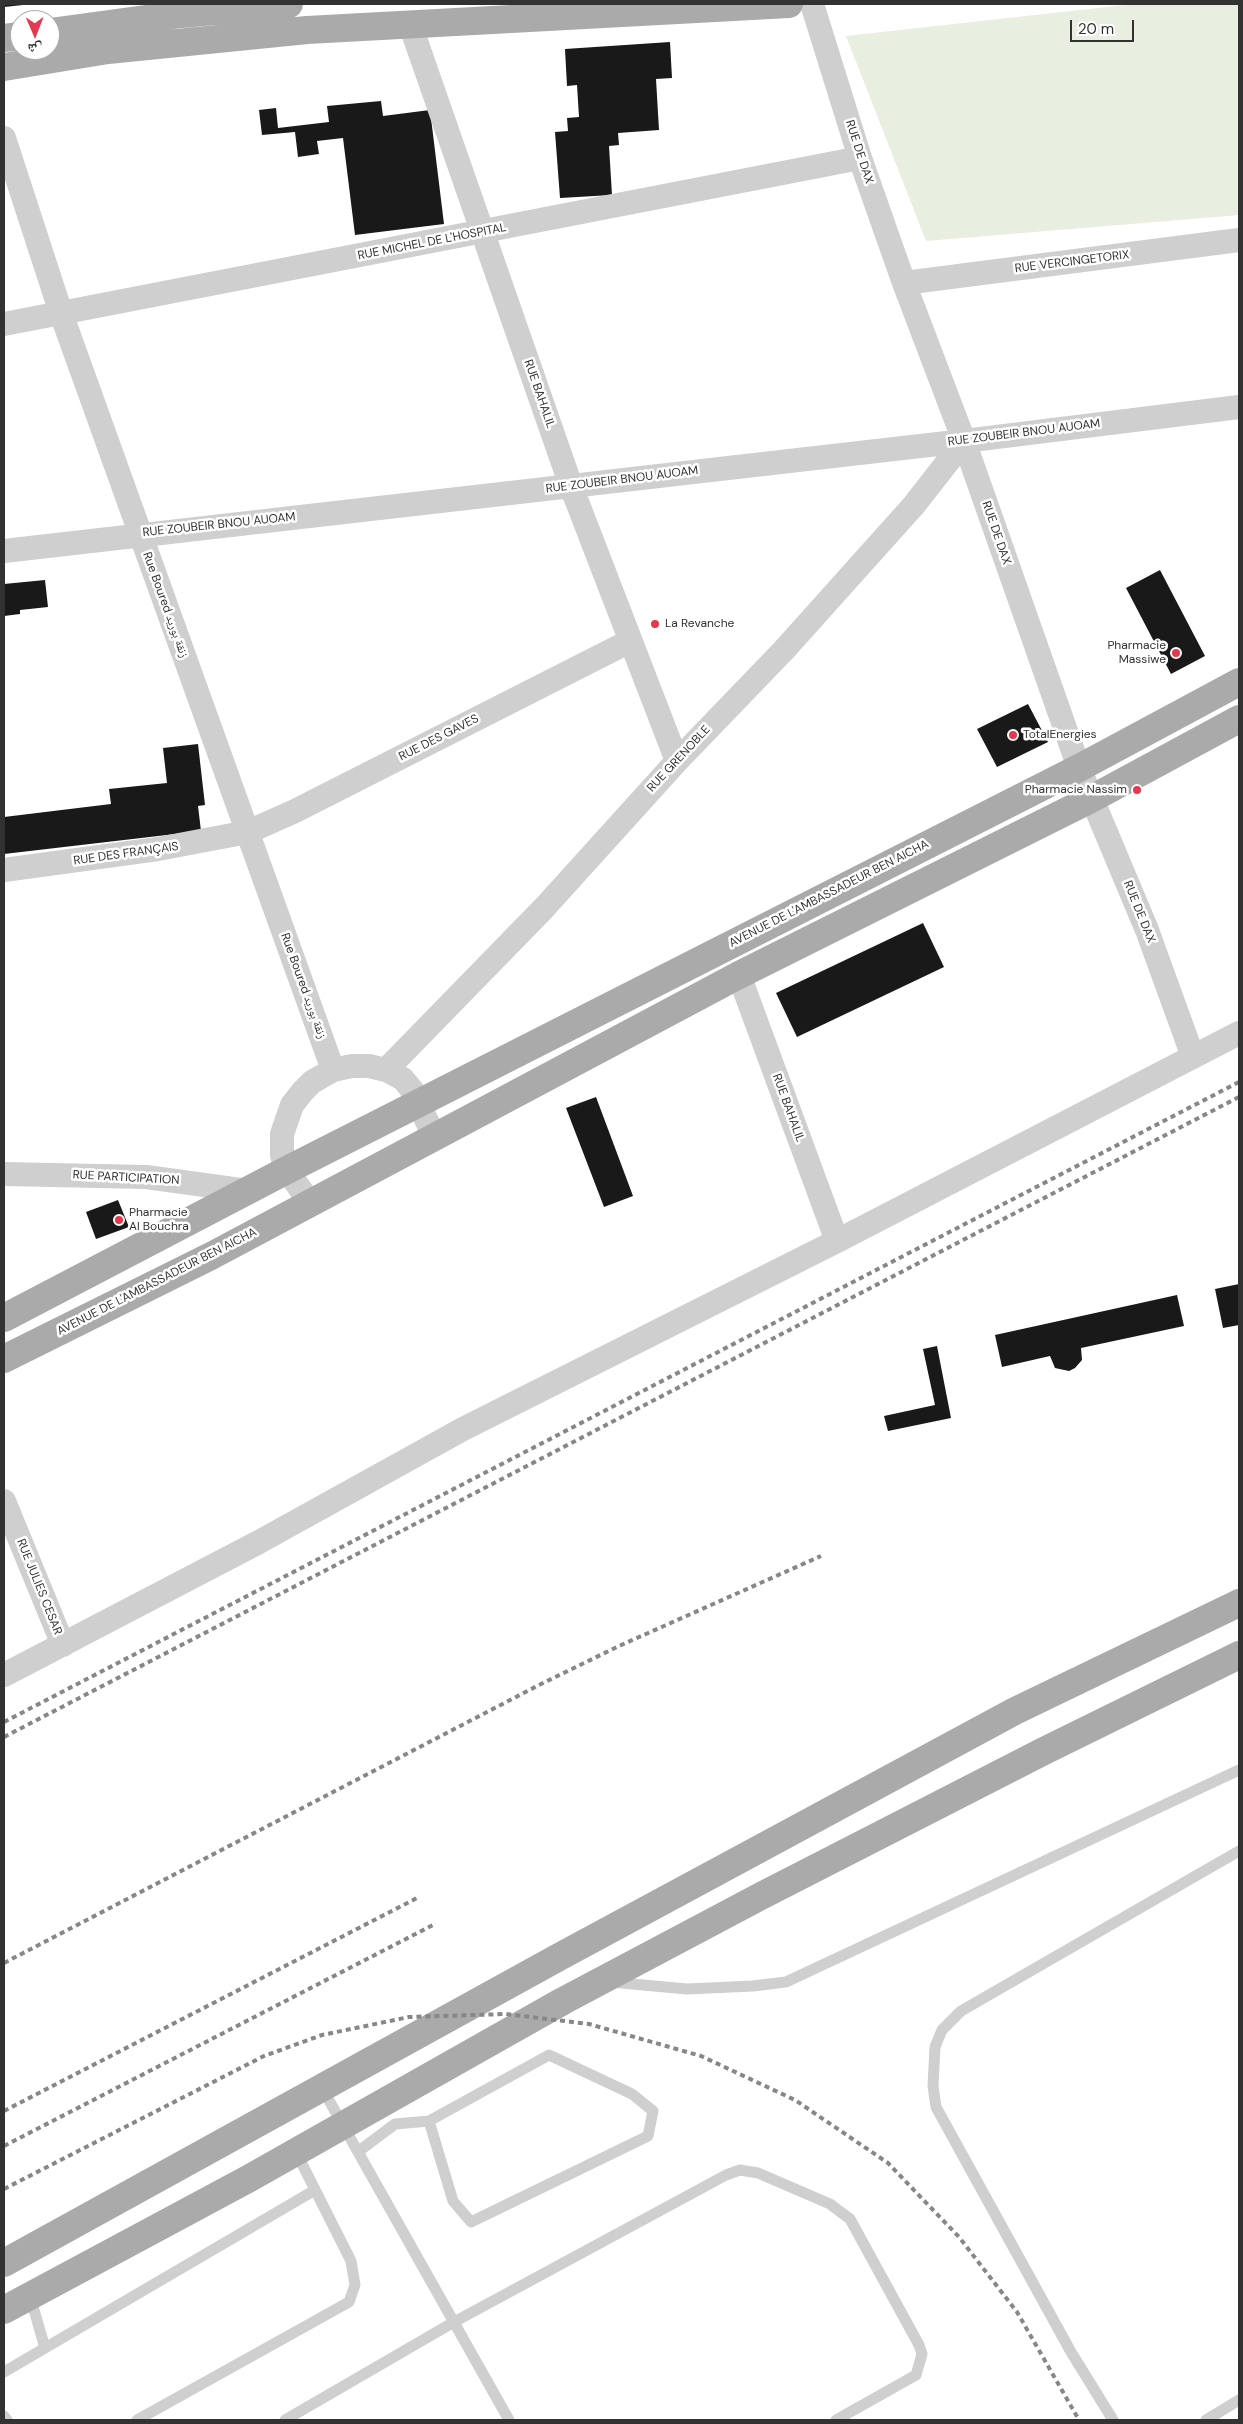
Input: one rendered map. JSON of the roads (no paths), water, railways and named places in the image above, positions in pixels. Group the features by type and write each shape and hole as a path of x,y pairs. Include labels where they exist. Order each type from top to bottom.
{"main road":[{"path":"60,31 182,14 289,4"},
{"path":"4,67 108,50 307,30 789,4"},
{"name":"AVENUE DE L'AMBASSADEUR BEN AICHA","path":"4,1318 287,1170 1079,768 1239,682"},
{"name":"AVENUE DE L'AMBASSADEUR BEN AICHA","path":"4,1359 211,1256 739,975 1093,798 1239,719"},
{"path":"30,2296 7,2261 500,1989 1015,1711 1239,1603"},
{"path":"4,2310 296,2152 601,1981 761,1896 1026,1760 1239,1655"},
{"path":"500,1989 525,2023"}],"street":[{"name":"RUE DE DAX","path":"812,4 860,158 904,283 964,441 1079,768 1146,930 1193,1057"},
{"name":"RUE BAHALIL","path":"410,24 571,486 677,761"},
{"name":"Rue Boured زنقة بوريد","path":"4,138 61,313 333,1070"},
{"name":"RUE MICHEL DE L'HOSPITAL","path":"4,324 860,158"},
{"name":"RUE VERCINGETORIX","path":"904,283 1239,240"},
{"name":"RUE ZOUBEIR BNOU AUOAM","path":"4,551 964,441 1239,407"},
{"name":"RUE GRENOBLE","path":"386,1070 544,908 677,761 784,650 914,505 964,441"},
{"name":"RUE DES GAVES","path":"248,832 304,807 630,641"},
{"name":"RUE DES FRANÇAIS","path":"4,870 149,851 248,832"},
{"name":"RUE BAHALIL","path":"739,975 838,1241"},
{"path":"4,1675 259,1542 464,1429 838,1241 1239,1033"},
{"path":"310,1203 287,1170 282,1155 282,1134 292,1105 312,1082 333,1070 352,1066 369,1066 386,1070 403,1079 412,1090 417,1104 435,1138"},
{"name":"RUE PARTICIPATION","path":"4,1174 146,1176 248,1191"},
{"name":"RUE JULIES CESAR","path":"4,1501 62,1645"}],"lane":[{"path":"601,1981 687,1989 745,1987 786,1982 1239,1770"},
{"path":"1112,2420 936,2108 933,2086 935,2047 942,2030 961,2011 1239,1851"},
{"path":"359,2151 395,2124 429,2121 549,2055 632,2094 653,2111 648,2136 471,2222 453,2201 429,2121"},
{"path":"322,2088 509,2420"},
{"path":"138,2420 349,2302 356,2285 351,2261 296,2152"},
{"path":"285,2420 454,2322 733,2171 749,2170 830,2204 850,2219 922,2354 916,2375 836,2420"},
{"path":"4,2372 315,2190"},
{"path":"30,2296 45,2348"},
{"path":"1206,2420 1239,2400"},
{"path":"4,2416 7,2420"}],"railway":[{"path":"4,1722 1239,1082"},
{"path":"4,1737 1239,1097"},
{"path":"4,1963 539,1685 619,1646 821,1556"},
{"path":"4,2111 419,1897"},
{"path":"4,2146 433,1925"},
{"path":"4,2189 264,2056 322,2035 409,2017 506,2014 589,2024 701,2056 795,2100 888,2163 959,2237 1017,2312 1079,2420"}],"place":[{"name":"La Revanche","path":"655,624"},
{"name":"Pharmacie Massiwe","path":"1176,653"},
{"name":"TotalEnergies","path":"1013,735"},
{"name":"Pharmacie Nassim","path":"1137,790"},
{"name":"Pharmacie Al Bouchra","path":"119,1220"}]}
